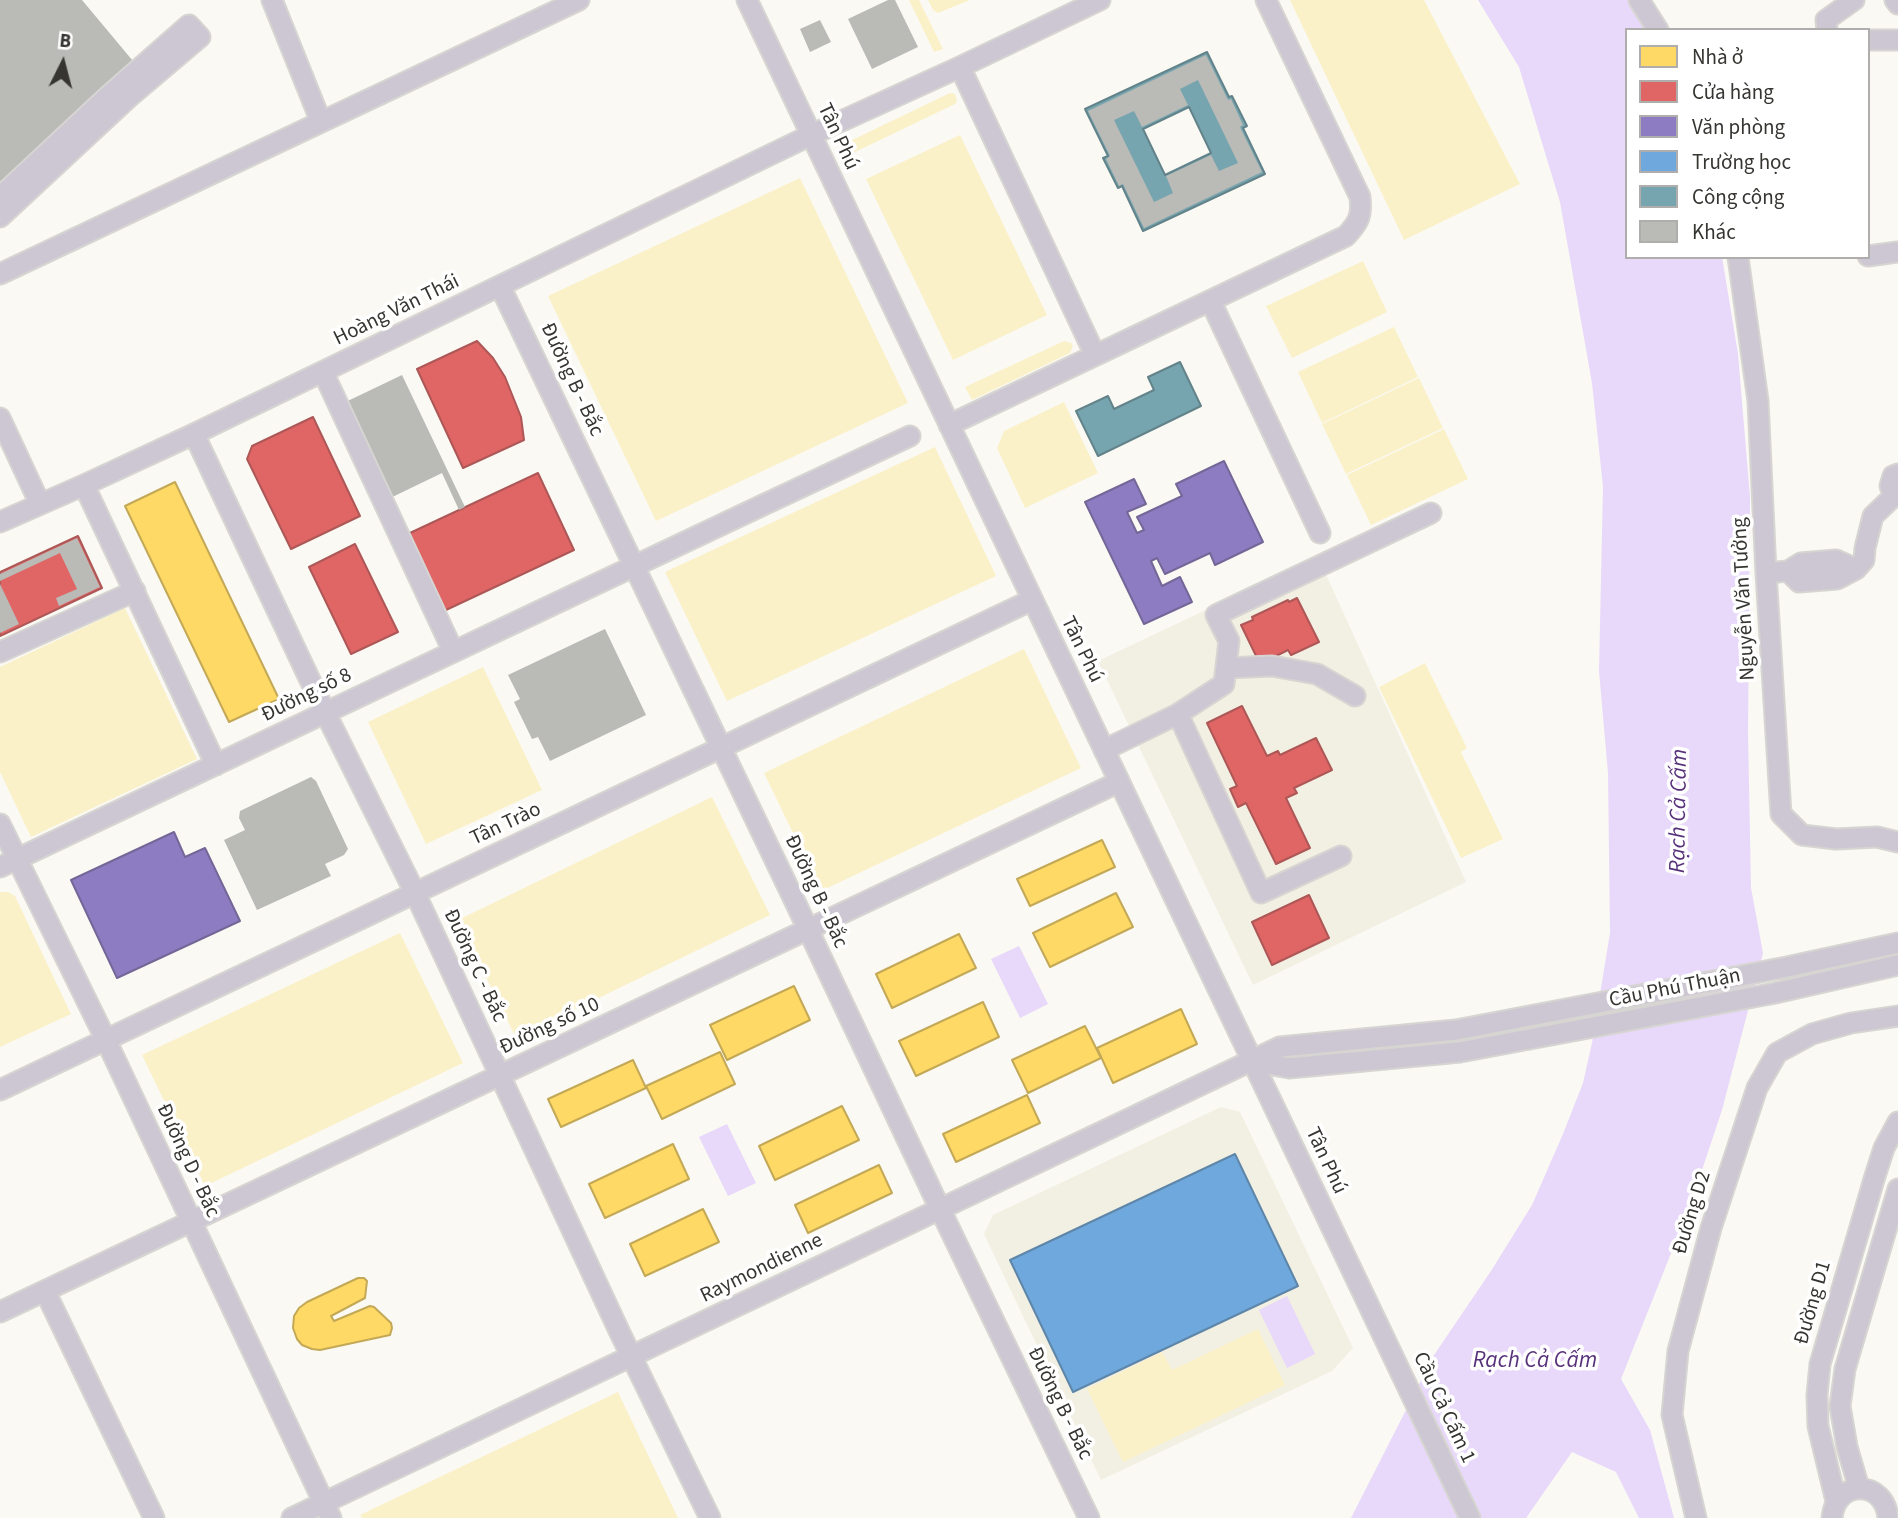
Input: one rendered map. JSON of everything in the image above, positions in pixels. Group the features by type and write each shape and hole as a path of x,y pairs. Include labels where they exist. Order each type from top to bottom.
{"street":[{"path":"272,0 321,122"},
{"path":"0,274 579,0"},
{"name":"Tân Phú","path":"747,0 1374,1318"},
{"name":"Hoàng Văn Thái","path":"0,522 194,434 811,135 1100,0"},
{"path":"949,425 1346,236 1356,225 1361,212 1360,197 1266,0"},
{"path":"1639,0 1657,28"},
{"path":"1827,28 1826,20 1854,0"},
{"path":"0,197 188,25 200,37 128,98 0,216"},
{"path":"1870,40 1898,40"},
{"path":"960,67 1095,355"},
{"path":"1870,256 1898,252"},
{"name":"Nguyễn Văn Tưởng","path":"1738,259 1758,401 1781,814 1802,835 1836,839 1877,837 1898,842"},
{"name":"Đường B - Bắc","path":"500,285 1088,1518"},
{"path":"1211,302 1320,533"},
{"path":"323,372 453,651"},
{"path":"0,418 40,504"},
{"name":"Đường C - Bắc","path":"194,434 325,712 415,893 710,1518"},
{"name":"Đường số 8","path":"8,863 910,436"},
{"path":"1766,573 1788,571 1801,563 1836,560 1856,569 1864,560 1874,516 1896,494 1890,486 1893,476 1898,474"},
{"path":"84,485 216,765"},
{"path":"1104,750 1178,714 1224,684 1229,641 1216,615 1431,513"},
{"path":"0,652 135,591"},
{"name":"Tân Trào","path":"0,1090 1032,600"},
{"path":"1226,668 1272,666 1317,674 1356,696"},
{"path":"1178,714 1261,893 1341,856"},
{"name":"Đường số 10","path":"0,1312 1119,782"},
{"name":"Đường D - Bắc","path":"0,824 8,863 106,1040 328,1510"},
{"name":"Cầu Phú Thuận","path":"1252,1061 1280,1047 1456,1030 1787,967 1896,943"},
{"name":"Cầu Phú Thuận","path":"1252,1061 1289,1068 1460,1052 1775,993 1898,965"},
{"name":"Đường D2","path":"1696,1518 1672,1415 1678,1351 1711,1228 1757,1088 1777,1053 1812,1034 1851,1023 1898,1016"},
{"name":"Raymondienne","path":"292,1518 328,1510 632,1357 1252,1061"},
{"name":"Đường D1","path":"1834,1510 1818,1426 1817,1395 1821,1364 1875,1176 1884,1148 1898,1122"},
{"path":"1859,1488 1847,1447 1840,1406 1845,1369 1898,1189"},
{"path":"44,1292 154,1518"},
{"name":"Cầu Cả Cấm 1","path":"1374,1318 1470,1518"},
{"path":"1834,1510 1846,1492 1859,1488 1877,1494 1891,1512"}],"shaded area":[{"path":"909,0 919,0 943,49 934,52"},
{"path":"928,0 970,0 938,13 933,10"},
{"path":"1290,0 1424,0 1520,184 1404,240"},
{"path":"950,93 955,94 955,104 853,153 848,142"},
{"path":"960,135 1047,315 953,360 866,179"},
{"path":"800,178 908,403 656,521 548,296"},
{"path":"1363,261 1387,312 1292,358 1266,306"},
{"path":"1394,327 1418,377 1322,423 1298,372"},
{"path":"1064,341 1073,346 1070,353 972,400 965,387"},
{"path":"1419,378 1443,428 1346,474 1322,424"},
{"path":"1064,402 1098,473 1025,508 997,448 1004,431"},
{"path":"1444,429 1468,479 1371,525 1347,475"},
{"path":"935,447 996,576 727,701 665,572"},
{"path":"1318,557 1466,882 1253,985 1098,661"},
{"path":"125,608 197,759 31,837 0,772 0,667"},
{"path":"1024,649 1081,768 821,891 764,773"},
{"path":"1425,663 1467,748 1461,752 1503,839 1461,858 1379,687"},
{"path":"483,667 542,790 426,844 368,722"},
{"path":"712,797 770,915 516,1038 458,920"},
{"path":"0,892 15,896 71,1014 0,1047"},
{"path":"400,933 463,1063 205,1186 142,1055"},
{"path":"1221,1107 1240,1112 1353,1348 1332,1371 1101,1480 984,1234 993,1215"},
{"path":"1258,1329 1285,1385 1123,1462 1087,1389 1162,1352 1172,1370"},
{"path":"618,1392 678,1518 362,1518 360,1515"}],"water":[{"name":"Rạch Cả Cấm","path":"1478,0 1630,0 1650,28 1625,28 1625,259 1722,259 1738,354 1750,497 1748,733 1751,888 1763,953 1722,1110 1691,1203 1621,1379 1650,1430 1674,1518 1639,1518 1616,1472 1572,1452 1526,1518 1351,1518 1434,1355 1532,1205 1583,1083 1610,933 1608,773 1599,671 1603,487 1592,383 1560,202 1519,67"},
{"path":"1019,946 1048,1004 1020,1018 991,959"},
{"path":"727,1124 756,1183 728,1196 699,1137"},
{"path":"1287,1296 1315,1354 1287,1368 1259,1310"}],"building: Nhà ở":[{"path":"175,482 279,699 229,722 125,506"},
{"path":"1102,840 1115,867 1030,906 1017,879"},
{"path":"1116,893 1133,927 1050,967 1033,933"},
{"path":"959,934 976,968 892,1008 876,974"},
{"path":"794,986 810,1020 727,1060 710,1025"},
{"path":"983,1002 999,1037 916,1076 899,1041"},
{"path":"1181,1009 1197,1044 1113,1083 1097,1048"},
{"path":"1085,1026 1101,1058 1028,1093 1012,1060"},
{"path":"720,1052 735,1084 662,1119 646,1086"},
{"path":"633,1060 646,1088 561,1127 548,1099"},
{"path":"1027,1095 1040,1123 956,1162 943,1134"},
{"path":"842,1106 859,1140 775,1180 759,1146"},
{"path":"673,1144 689,1179 605,1218 589,1184"},
{"path":"879,1165 892,1193 808,1233 795,1205"},
{"path":"703,1209 719,1242 645,1276 630,1244"},
{"path":"358,1278 367,1281 365,1298 331,1316 334,1321 370,1306 374,1307 391,1323 390,1335 320,1350 302,1345 293,1328 294,1316 299,1308"}],"building: Cửa hàng":[{"path":"477,341 493,358 505,377 521,417 524,440 463,468 417,369"},
{"path":"313,417 360,516 291,549 247,459 252,446"},
{"path":"538,473 574,550 431,617 395,540"},
{"path":"78,536 102,588 0,636 0,572"},
{"path":"355,544 398,632 351,654 309,567"},
{"path":"1297,598 1319,642 1291,655 1288,650 1260,664 1241,625 1253,620 1252,617"},
{"path":"1242,706 1267,756 1278,751 1280,755 1316,738 1332,770 1294,788 1297,793 1286,798 1310,848 1276,864 1246,803 1238,807 1230,789 1237,786 1207,723"},
{"path":"1309,895 1329,938 1272,965 1252,922"}],"building: Văn phòng":[{"path":"1224,461 1263,542 1215,565 1210,553 1165,574 1157,558 1151,561 1162,586 1180,577 1192,602 1144,624 1085,502 1134,479 1146,504 1127,512 1137,533 1144,530 1137,517 1182,496 1176,484"},
{"path":"174,832 185,857 205,848 240,921 117,978 71,880"}],"building: Trường học":[{"path":"1235,1154 1298,1286 1073,1392 1010,1260"}],"building: Công cộng":[{"path":"1207,52 1247,126 1243,128 1265,174 1143,231 1122,186 1118,188 1103,158 1108,156 1085,109","holes":["1189,107 1211,153 1165,175 1143,129"]},
{"path":"1180,362 1201,406 1098,456 1076,411 1108,396 1114,409 1154,390 1148,377"}],"building: Khác":[{"path":"0,0 82,0 153,85 0,225"},
{"path":"888,0 895,0 918,47 872,69 848,19"},
{"path":"820,20 831,42 810,52 800,29"},
{"path":"1206,55 1228,100 1231,99 1243,125 1240,127 1262,172 1144,228 1123,184 1119,186 1106,159 1110,156 1088,111","holes":["1198,80 1238,163 1219,171 1211,155 1166,176 1173,193 1154,202 1114,120 1134,111 1142,127 1188,105 1180,89"]},
{"path":"402,375 465,507 459,510 442,473 382,502 331,409"},
{"path":"77,538 100,587 59,606 56,598 77,589 60,553 0,581 0,574"},
{"path":"0,584 19,624 0,633"},
{"path":"605,629 646,715 550,761 538,737 532,739 514,702 520,699 508,675"},
{"path":"311,777 316,781 348,849 344,855 325,864 331,876 257,910 224,840 245,830 239,818 240,811"}]}
